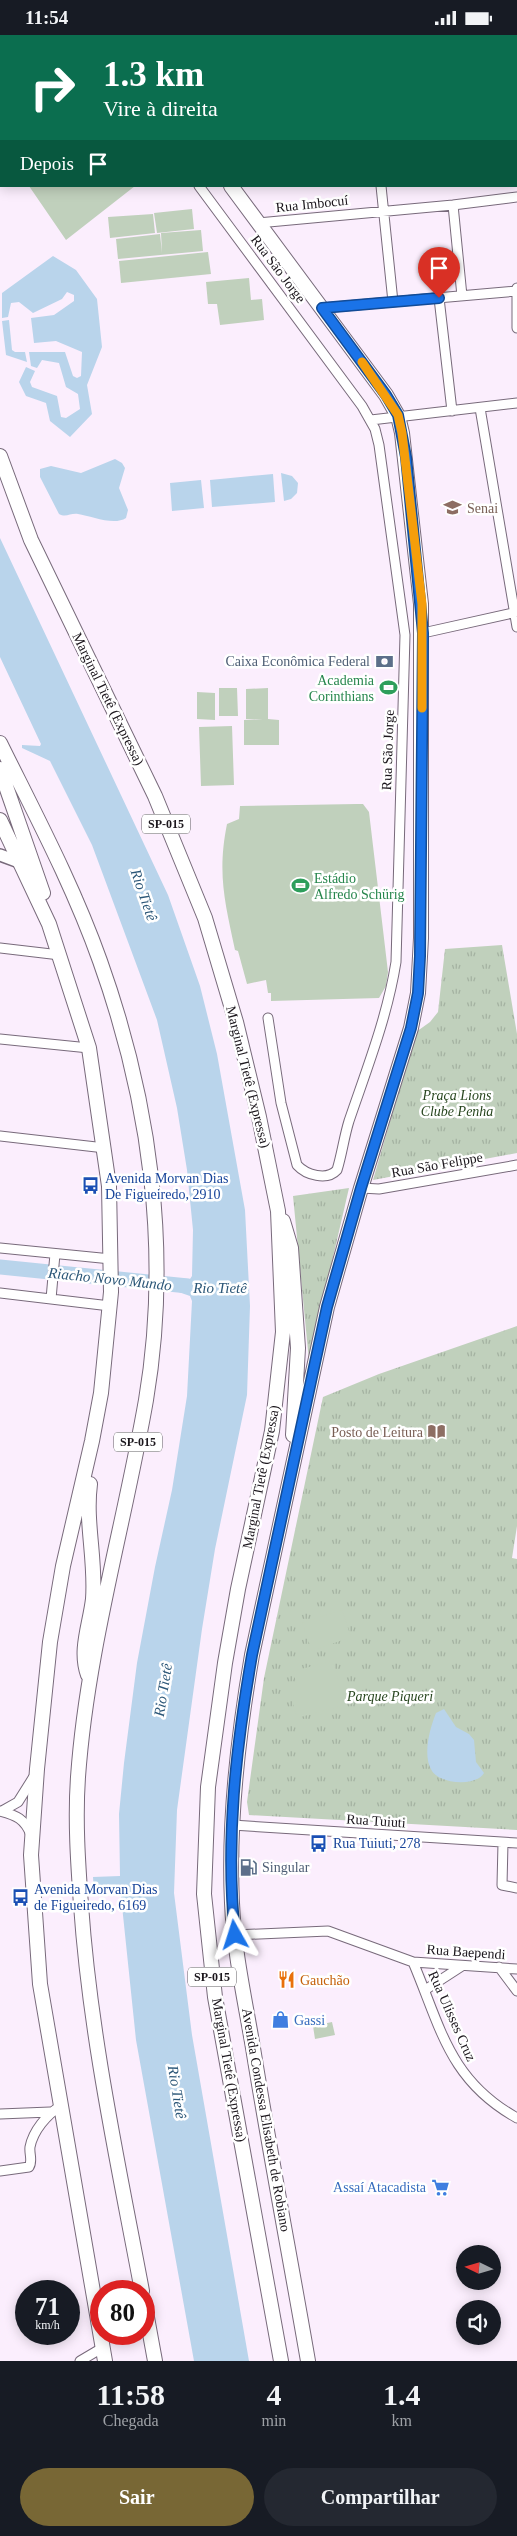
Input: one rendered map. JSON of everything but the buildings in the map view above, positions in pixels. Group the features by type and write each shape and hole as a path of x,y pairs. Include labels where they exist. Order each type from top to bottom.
{"highway":[{"name":"Avenida Condessa Elisabeth de Robiano","path":"233,187 386,395 398,415 406,457 423,633 421,938 418,993 411,1028 361,1188 327,1307 243,1707 232,1825 232,1887 235,1935 264,2120 308,2361"},
{"name":"Marginal Tietê (Expressa)","path":"0,456 31,540 155,796 205,918 236,1021 259,1117 278,1211 282,1332 272,1431 238,1589 225,1663 208,1787 204,1894 215,1997 280,2361"},
{"name":"SP-015","path":"0,743 63,870 99,958 126,1039 148,1141 157,1263 156,1301 146,1397 90,1679 78,1777 77,1848 84,1961 102,2077 140,2280"},
{"path":"0,769 28,856 51,916 49,924"},
{"path":"0,820 49,924 60,955 89,1049 105,1148 111,1264 110,1306 101,1393 92,1441 63,1566 50,1642 37,1769 31,1866 40,1984 56,2109 104,2354"},
{"path":"278,1211 291,1248 298,1348 294,1428 280,1511 282,1520"},
{"path":"90,1679 84,1655 94,1579 88,1517 94,1449 92,1441"},
{"path":"276,2331 282,2339 289,2361"},
{"path":"152,2345 155,2360"}],"main road":[{"path":"0,855 19,862"}],"street":[{"name":"Rua São Jorge","path":"200,187 371,420 379,445 404,635 396,962 392,985 372,1057 348,1123 337,1170 333,1174 324,1176 309,1173 297,1165 280,1103 268,1018"},
{"path":"381,187 394,302"},
{"name":"Rua Imbocuí","path":"258,223 453,205 517,197"},
{"path":"453,205 462,296"},
{"path":"322,308 462,296 517,289 517,328"},
{"path":"439,298 452,411"},
{"path":"371,420 398,415 517,403"},
{"path":"480,408 516,612 517,627"},
{"path":"423,633 516,612"},
{"path":"0,948 60,955"},
{"path":"0,1039 89,1049"},
{"path":"0,1135 105,1148"},
{"name":"Rua São Felippe","path":"361,1188 379,1189 517,1165"},
{"path":"0,1248 55,1254 111,1264"},
{"path":"51,1299 55,1254"},
{"path":"0,1293 110,1306"},
{"path":"1,1811 18,1802 31,1783 37,1769"},
{"path":"1,1811 24,1821 32,1838"},
{"name":"Rua Tuiuti","path":"232,1825 517,1843"},
{"path":"503,1843 502,1885 517,1888"},
{"name":"Rua Ulisses Cruz","path":"235,1935 328,1931 412,1962 448,2047 466,2077 487,2099 517,2118"},
{"name":"Rua Baependi","path":"412,1962 517,1969"},
{"path":"425,1990 463,1965"},
{"path":"498,1967 517,1991"},
{"path":"0,2114 56,2109"},
{"path":"0,2171 31,2165 30,2148 34,2137 56,2109"},
{"path":"80,2361 104,2354"}],"green space":[{"path":"30,187 134,187 66,240"},
{"path":"192,209 194,229 157,233 154,213"},
{"path":"153,214 155,233 110,238 108,217"},
{"path":"201,230 203,251 118,259 116,239 160,234 162,253 161,233"},
{"path":"208,252 211,274 121,283 119,261"},
{"path":"249,278 251,300 262,299 264,320 220,325 217,304 208,304 206,282"},
{"path":"219,688 237,688 238,716 219,716"},
{"path":"268,688 268,719 279,720 279,745 244,745 244,720 263,719 246,719 246,689"},
{"path":"197,692 215,693 215,720 197,719"},
{"path":"232,726 234,785 201,786 199,727"},
{"name":"Estádio Alfredo Schürig","path":"363,804 369,812 388,972 386,986 379,998 271,1001 271,993 268,993 266,980 247,984 238,951 235,950 225,902 222,873 227,824 239,819 240,806"},
{"name":"Praça Lions Clube Penha","path":"502,945 517,1034 517,1153 373,1180 416,1032 430,1022 438,1012 445,949"},
{"path":"349,1188 309,1361 293,1196"},
{"name":"Parque Piqueri","path":"517,1326 517,1526 512,1558 517,1559 517,1830 249,1815 247,1802 264,1678 323,1397 379,1374"},
{"path":"342,1610 351,1637 312,1651 302,1623"},
{"path":"333,1661 345,1705 297,1718 291,1696 299,1694 293,1671"},
{"path":"332,2022 335,2035 315,2039 313,2026"}],"water":[{"path":"53,256 76,270 97,299 102,347 87,385 92,414 70,437 50,421 46,403 26,396 19,382 26,367 35,371 30,382 32,387 57,396 61,417 66,418 80,409 78,394 66,387 59,363 42,360 37,368 31,366 29,352 65,352 73,376 77,378 81,376 82,352 56,341 34,343 31,318 54,315 74,301 74,295 67,292 62,299 33,313 19,302 11,303 8,317 2,318 2,293"},
{"path":"9,320 12,350 15,352 25,352 27,362 6,355 2,321"},
{"path":"115,459 122,463 125,468 119,488 128,510 126,518 109,521 78,514 64,516 59,514 40,477 40,469 51,466 81,473"},
{"path":"281,473 292,476 298,483 297,493 291,499 284,501"},
{"path":"273,474 275,502 212,507 210,480"},
{"path":"201,480 204,508 172,511 170,483"},
{"name":"Rio Tietê","path":"0,538 168,895 200,986 217,1054 245,1210 250,1306 247,1395 215,1549 202,1629 177,1810 174,1893 192,2035 249,2361 194,2361 136,2040 121,1896 94,1891 93,1877 120,1876 119,1814 137,1663 172,1490 187,1396 192,1301 190,1296 167,1288 167,1278 190,1279 192,1276 193,1230 187,1170 177,1108 157,1020 92,845 50,761 22,748 22,745 40,746 41,744 0,657"},
{"path":"444,1709 456,1727 469,1734 474,1740 476,1762 484,1773 474,1780 458,1782 442,1779 432,1771 429,1765 427,1750 431,1726 436,1713"}],"waterway":[{"name":"Riacho Novo Mundo","path":"0,1267 188,1286"}],"slow traffic":[{"path":"362,362 398,415 402,433 422,604 422,708"}],"place":[{"name":"Senai","path":"453,508"},
{"name":"Caixa Econômica Federal","path":"384,661"},
{"name":"Academia Corinthians","path":"388,688"},
{"name":"Estádio Alfredo Schürig","path":"300,886"},
{"name":"Avenida Morvan Dias De Figueiredo, 2910","path":"91,1186"},
{"name":"Posto de Leitura","path":"437,1432"},
{"name":"Rua Tuiuti, 278","path":"319,1843"},
{"name":"Singular","path":"248,1867"},
{"name":"Avenida Morvan Dias de Figueiredo, 6169","path":"20,1897"},
{"name":"Gauchão","path":"286,1980"},
{"name":"Gassi","path":"280,2020"},
{"name":"Assaí Atacadista","path":"440,2187"}],"route":[{"path":"235,1935 231,1861 236,1766 252,1655 327,1307 361,1188 411,1028 418,993 421,938 423,633 422,604 406,457 398,415 386,395 322,308 439,298"}]}
